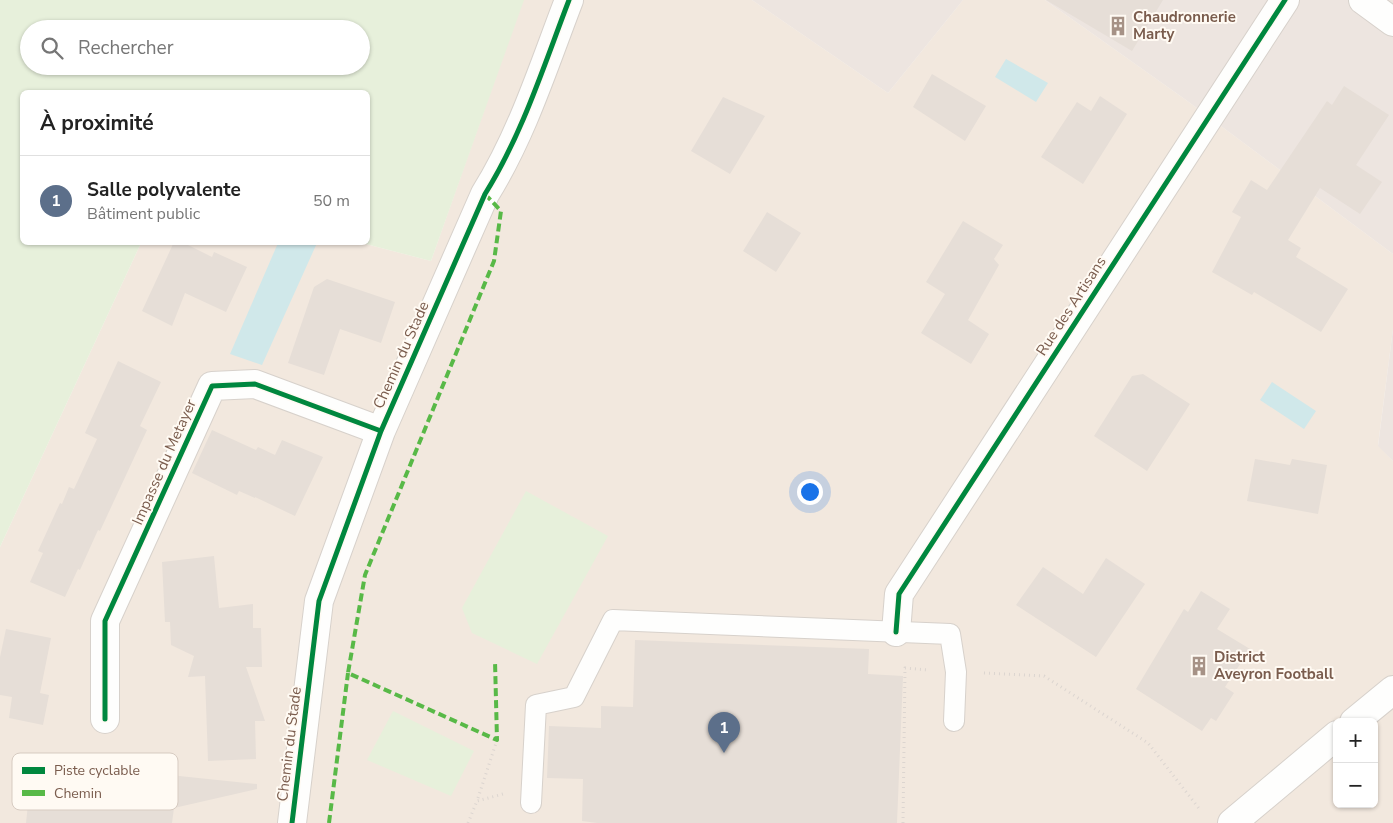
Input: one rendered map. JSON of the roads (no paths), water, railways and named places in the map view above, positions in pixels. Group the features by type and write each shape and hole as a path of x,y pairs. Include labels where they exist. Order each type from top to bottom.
{"street":[{"name":"Chemin du Stade","path":"292,823 319,601 381,431 485,194 498,175 530,105 569,0"},
{"name":"Rue des Artisans","path":"896,632 898,594 1286,0"},
{"path":"1363,0 1393,22"},
{"name":"Impasse du Metayer","path":"105,719 105,621 212,386 255,384 381,431"},
{"path":"1359,718 1393,690"},
{"path":"1232,823 1333,738"}],"lane":[{"path":"531,795 536,705 574,697 613,620 950,634 956,672 954,720"}],"water":[{"path":"1006,59 1048,83 1036,102 995,77"},
{"path":"277,245 316,245 262,365 230,354"},
{"path":"1272,382 1316,411 1304,429 1260,400"}],"place":[{"name":"Chaudronnerie Marty","path":"1118,26"},
{"name":"District Aveyron Football","path":"1199,666"},
{"name":"Salle polyvalente","path":"724,753"}]}
